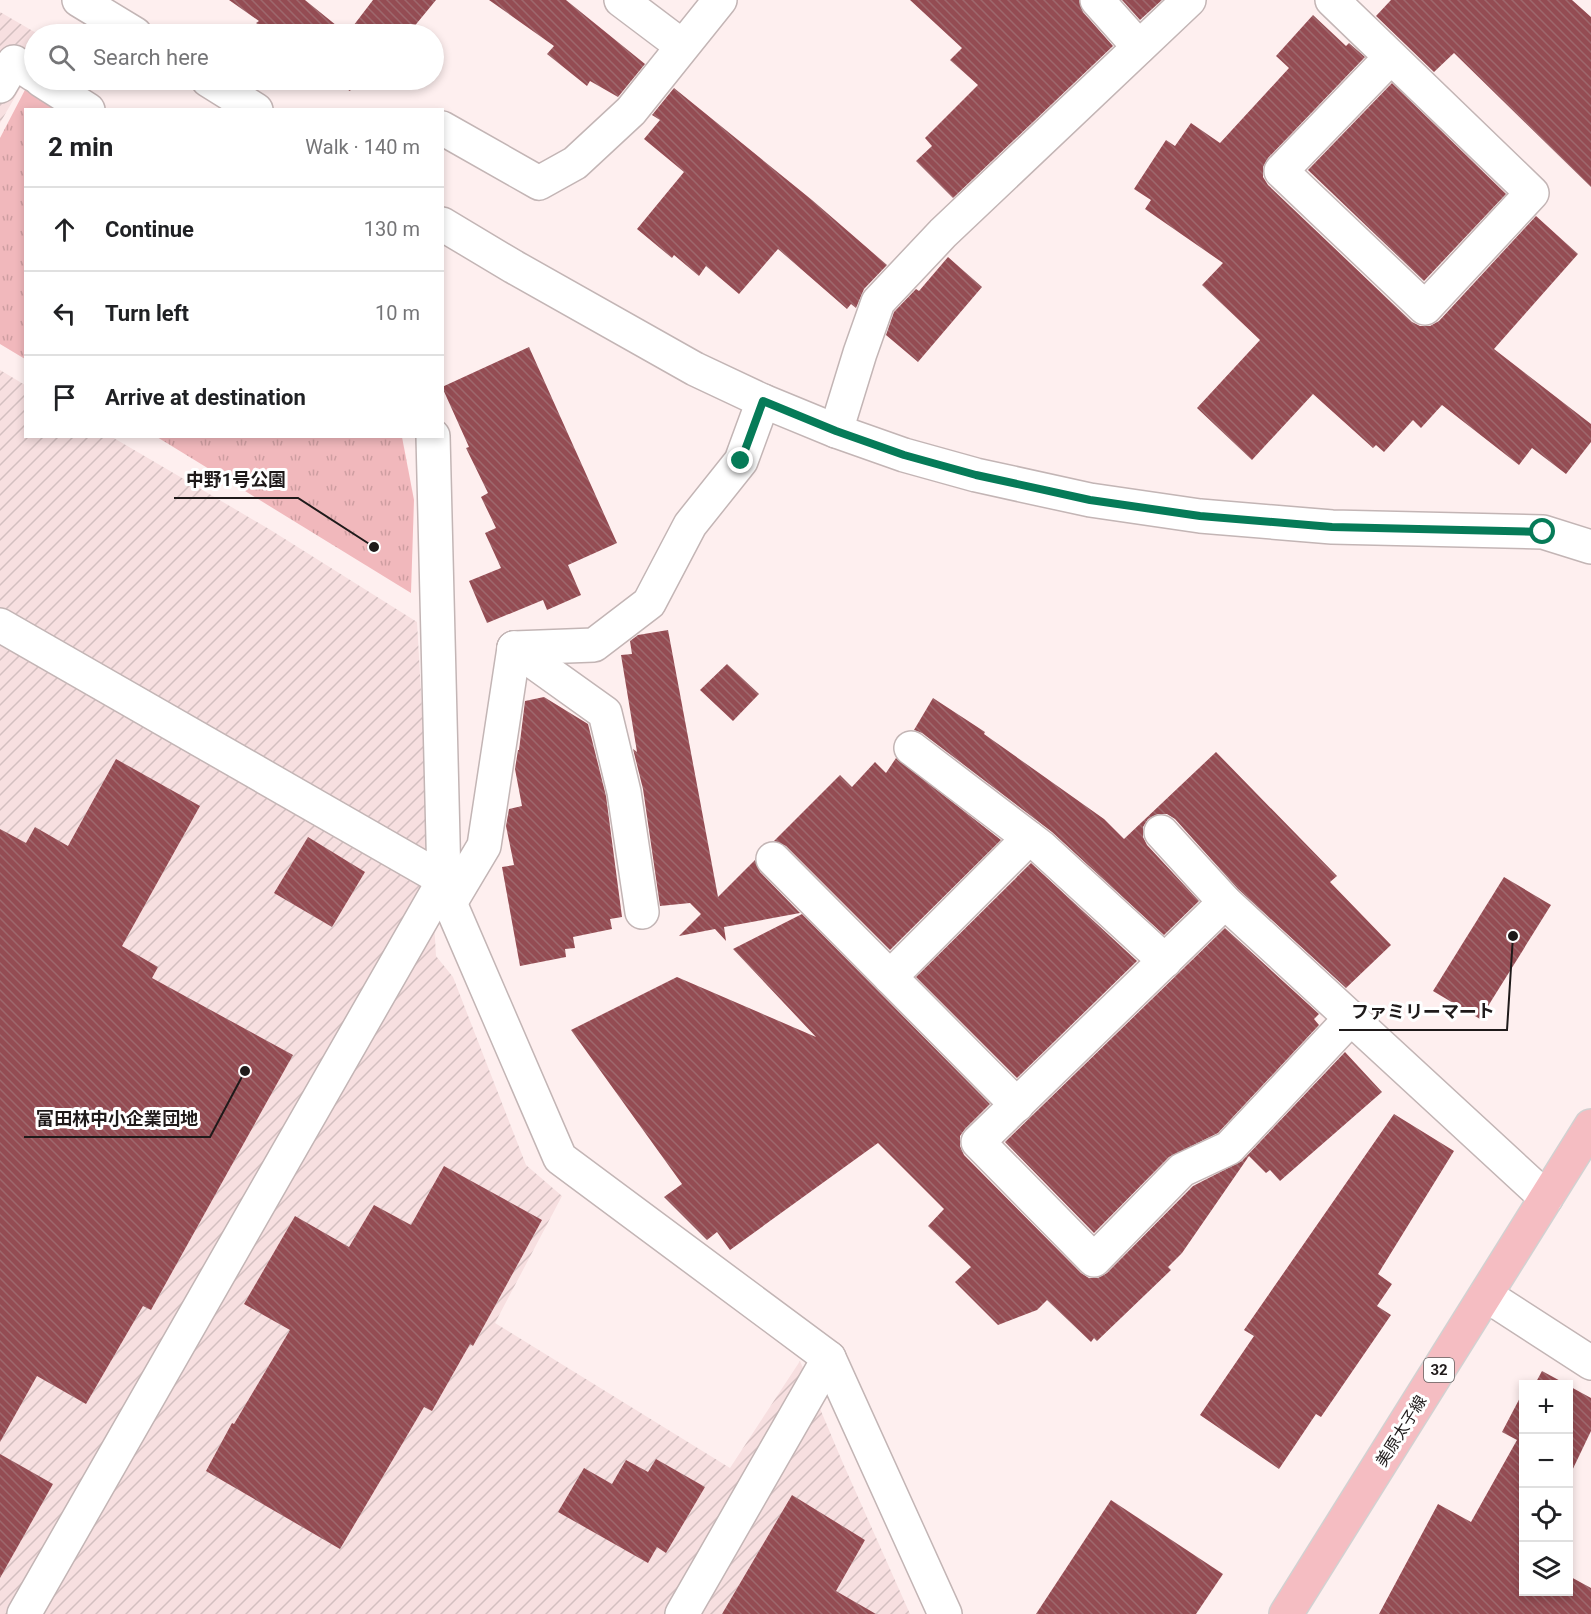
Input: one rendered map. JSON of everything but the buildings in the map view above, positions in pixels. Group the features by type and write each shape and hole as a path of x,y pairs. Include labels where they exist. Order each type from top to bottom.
{"main road":[{"name":"美原太子線","path":"1286,1614 1591,1126"}],"street":[{"path":"79,0 119,24"},
{"path":"621,0 682,46"},
{"path":"444,129 538,183 575,164 631,111 720,0"},
{"path":"1097,0 1139,47"},
{"path":"836,431 878,303 943,233 1189,0"},
{"path":"1332,0 1532,193 1425,308 1281,171 1391,57"},
{"path":"0,86 14,62 24,68"},
{"path":"57,90 85,108"},
{"path":"224,90 253,108"},
{"path":"444,225 695,369 763,401 836,431 904,455 965,472 1090,500 1200,516 1332,527 1543,532 1591,547"},
{"path":"514,648 594,645 649,603 690,525 741,461 763,401"},
{"path":"433,438 447,892 560,1158 829,1358 945,1614"},
{"path":"0,625 447,892"},
{"path":"24,1614 447,892 484,846 514,648"},
{"path":"514,648 605,713 624,792 642,912"},
{"path":"911,748 1029,838 1165,961"},
{"path":"1161,832 1226,902 1546,1198"},
{"path":"890,977 1029,838"},
{"path":"773,859 1017,1105"},
{"path":"1226,902 978,1142 1094,1260 1182,1170 1230,1148 1352,1018"},
{"path":"1486,1295 1591,1363"},
{"path":"682,1614 829,1358"}],"shaded area":[{"path":"0,12 24,26 24,81 0,123"},
{"path":"0,370 24,384 24,438 114,438 269,529 417,622 436,956 453,977 526,1165 562,1196 495,1323 730,1468 800,1361 910,1614 0,1614"}],"green space":[{"path":"25,90 33,90 60,108 24,108 24,358 0,344 0,138"},
{"path":"159,438 402,438 414,500 411,593"}],"place":[{"name":"中野1号公園","path":"374,547"},
{"name":"ファミリーマート","path":"1513,936"},
{"name":"富田林中小企業団地","path":"245,1071"}],"route":[{"path":"741,461 763,401 836,431 904,455 976,475 1090,500 1200,516 1332,527 1543,532"}]}
